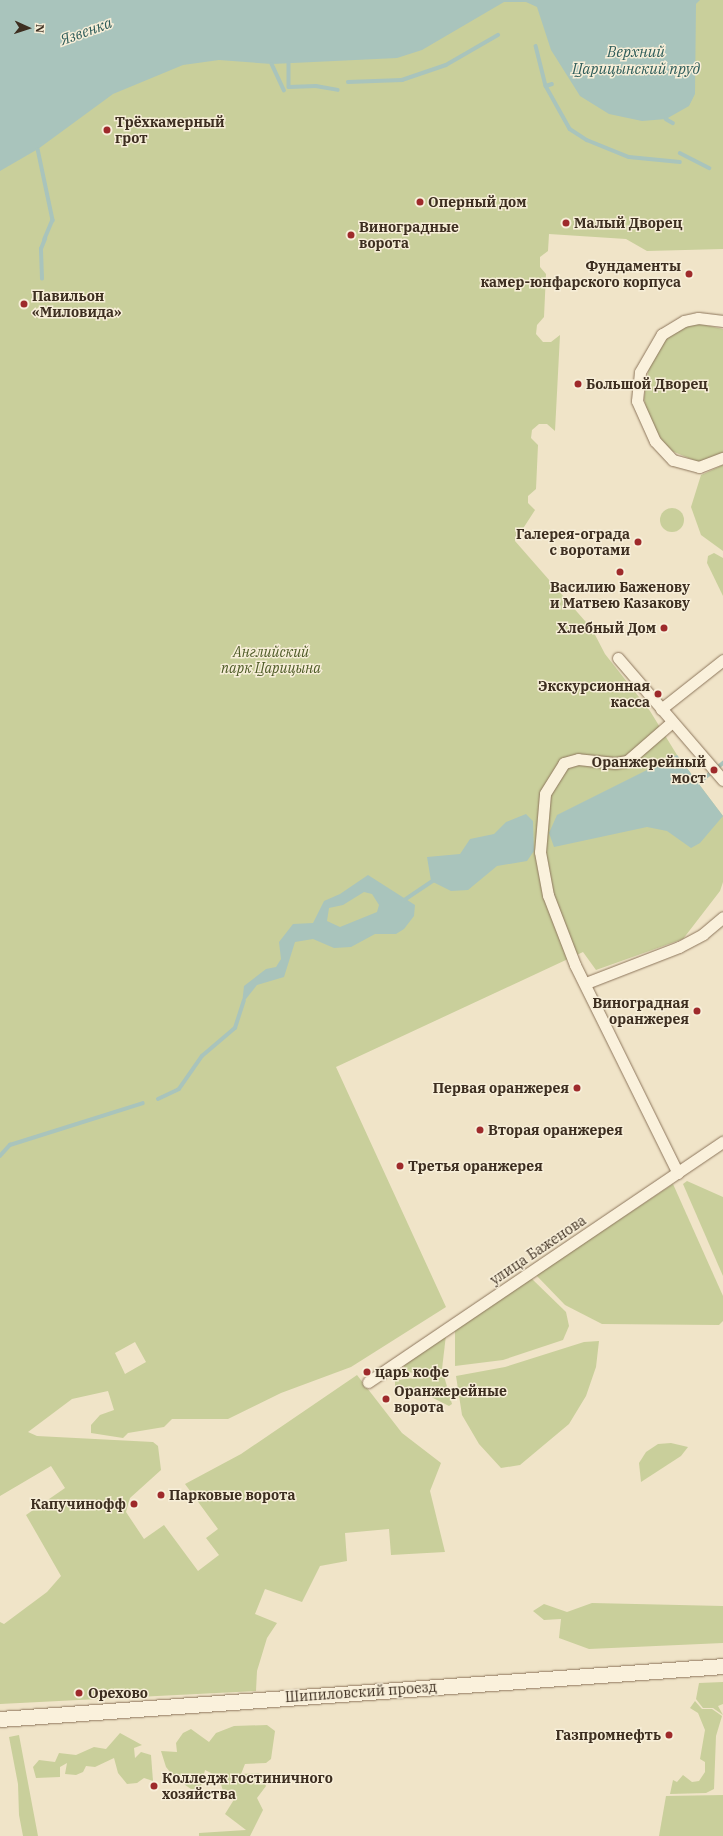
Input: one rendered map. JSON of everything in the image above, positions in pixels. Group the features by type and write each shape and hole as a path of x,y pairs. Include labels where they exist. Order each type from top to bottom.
{"main road":[{"name":"Шипиловский проезд","path":"0,1718 723,1666"}],"street":[{"path":"723,313 712,313 723,318"},
{"path":"723,321 698,318 684,321 662,334 640,372 637,401 655,441 673,460 699,467 723,458"},
{"path":"618,658 723,780"},
{"path":"661,709 723,660"},
{"path":"672,722 627,761 615,763 578,759 564,763 545,794 540,852 548,895 575,965 586,983 678,1174"},
{"path":"586,983 678,947 703,934 723,917"},
{"name":"улица Баженова","path":"368,1382 678,1174 723,1142"}],"green space":[{"name":"Английский парк Царицына","path":"173,0 723,0 723,249 647,251 626,239 549,234 548,251 540,257 540,267 546,274 544,317 537,325 536,334 543,342 551,342 560,335 555,431 547,424 539,424 532,430 531,438 538,445 536,489 528,496 528,503 535,510 515,541 592,629 605,654 650,711 677,755 723,816 723,882 720,891 683,939 596,970 583,952 336,1067 446,1307 351,1367 281,1393 228,1419 172,1419 164,1427 128,1433 123,1438 91,1433 91,1425 100,1415 114,1410 108,1391 72,1399 28,1432 37,1436 153,1442 158,1446 161,1470 130,1498 126,1512 144,1539 164,1525 198,1571 219,1555 206,1538 218,1529 185,1484 241,1454 357,1375 402,1433 441,1463 430,1491 445,1552 391,1555 389,1529 345,1533 347,1561 320,1566 302,1602 265,1589 255,1614 277,1623 267,1638 257,1671 256,1691 0,1704 0,1622 4,1624 47,1592 61,1576 26,1515 65,1488 51,1466 0,1496 0,61","holes":["135,1342 146,1362 125,1374 115,1353"]},
{"path":"696,323 723,329 723,454 698,462 667,449 648,419 644,398 650,361 667,336 677,328"},
{"path":"723,465 723,551 701,535 691,507 701,475"},
{"path":"672,508 680,512 684,520 680,528 672,532 664,528 660,520 664,512"},
{"path":"714,553 723,558 723,596 707,563 708,556"},
{"path":"687,1181 723,1197 723,1276 683,1184"},
{"path":"673,1184 723,1296 723,1321 719,1325 602,1324 565,1305 536,1275"},
{"path":"530,1277 566,1312 569,1326 563,1340 503,1360 455,1366 455,1329"},
{"path":"446,1335 442,1369 407,1373 403,1364"},
{"path":"599,1341 596,1367 586,1396 569,1424 520,1465 501,1468 479,1444 462,1415 456,1376 505,1367 584,1342"},
{"path":"444,1376 452,1404 449,1406 421,1392 395,1386 395,1381 404,1379"},
{"path":"671,1443 688,1447 681,1456 641,1482 639,1463 646,1452 658,1444"},
{"path":"592,1603 723,1606 723,1643 589,1649 559,1638 561,1619 544,1620 533,1611 544,1604 567,1612"},
{"path":"723,1682 723,1704 718,1706 723,1715 713,1708 703,1708 696,1699 699,1683"},
{"path":"695,1701 702,1709 712,1709 722,1716 716,1736 714,1789 706,1793 670,1794 673,1780 677,1782 683,1775 692,1782 699,1781 705,1772 705,1762 700,1759 705,1730 698,1713 690,1708"},
{"path":"267,1725 275,1731 271,1759 266,1763 245,1764 241,1774 259,1773 266,1786 257,1798 263,1810 250,1836 199,1836 199,1833 246,1830 225,1814 235,1798 223,1791 219,1777 205,1770 200,1790 191,1789 175,1778 166,1767 161,1751 177,1752 176,1743 183,1733 191,1729 209,1742 216,1733 234,1726"},
{"path":"120,1733 142,1745 134,1748 135,1758 141,1752 151,1755 153,1781 144,1778 137,1783 127,1784 118,1773 114,1758 95,1767 86,1766 83,1772 76,1775 65,1774 67,1763 60,1767 60,1777 36,1778 33,1767 39,1760 55,1762 59,1753 76,1755 94,1747 106,1749"},
{"path":"19,1735 38,1836 23,1836 19,1815 18,1784 9,1737"},
{"path":"723,1795 723,1836 659,1836 666,1796"}],"water":[{"name":"Верхний Царицынский пруд","path":"0,0 700,0 696,4 695,94 689,106 666,119 642,121 609,114 580,96 551,50 537,7 526,2 504,2 422,50 397,58 272,64 219,60 183,65 113,94 38,149 0,171"},
{"path":"677,755 723,816 700,843 691,848 667,831 647,827 554,847 549,833 557,815"},
{"path":"526,814 533,821 534,851 527,861 497,866 468,890 451,891 431,881 427,857 460,854 470,839 494,834 506,822"},
{"path":"368,875 415,905 414,916 404,929 396,934 375,934 351,947 334,948 313,939 295,942 284,977 257,985 242,1004 244,986 266,969 276,967 281,959 279,942 293,924 313,923 324,901 340,894","holes":["364,892 372,894 379,905 377,912 340,927 327,921 329,908 343,905"]}],"waterway":[{"path":"348,82 402,80 446,65 498,35"},
{"path":"536,46 546,86 552,84"},
{"path":"289,63 289,87 316,86 338,90"},
{"path":"272,64 284,90"},
{"path":"546,86 570,129 587,140 629,157 680,162"},
{"path":"666,119 673,123"},
{"path":"38,149 53,220 45,239"},
{"path":"680,153 709,168"},
{"path":"42,279 41,249 45,239"},
{"path":"696,785 723,763"},
{"path":"403,901 434,880"},
{"path":"158,1099 179,1089 202,1056 235,1028 244,1001"},
{"path":"0,1156 10,1145 143,1103"}],"place":[{"name":"Трёхкамерный грот","path":"107,130"},
{"name":"Оперный дом","path":"420,202"},
{"name":"Малый Дворец","path":"566,223"},
{"name":"Виноградные ворота","path":"351,235"},
{"name":"Фундаменты камер-юнфарского корпуса","path":"689,274"},
{"name":"Павильон «Миловида»","path":"24,304"},
{"name":"Большой Дворец","path":"578,384"},
{"name":"Галерея-ограда с воротами","path":"638,542"},
{"name":"Василию Баженову и Матвею Казакову","path":"620,572"},
{"name":"Хлебный Дом","path":"664,628"},
{"name":"Экскурсионная касса","path":"658,694"},
{"name":"Оранжерейный мост","path":"714,770"},
{"name":"Виноградная оранжерея","path":"697,1011"},
{"name":"Первая оранжерея","path":"577,1088"},
{"name":"Вторая оранжерея","path":"480,1130"},
{"name":"Третья оранжерея","path":"400,1166"},
{"name":"царь кофе","path":"367,1372"},
{"name":"Оранжерейные ворота","path":"386,1399"},
{"name":"Парковые ворота","path":"161,1495"},
{"name":"Капучинофф","path":"134,1504"},
{"name":"Орехово","path":"79,1693"},
{"name":"Газпромнефть","path":"669,1735"},
{"name":"Колледж гостиничного хозяйcтва","path":"154,1786"}],"water label":[{"name":"Язвенка","path":"86,31"}]}
